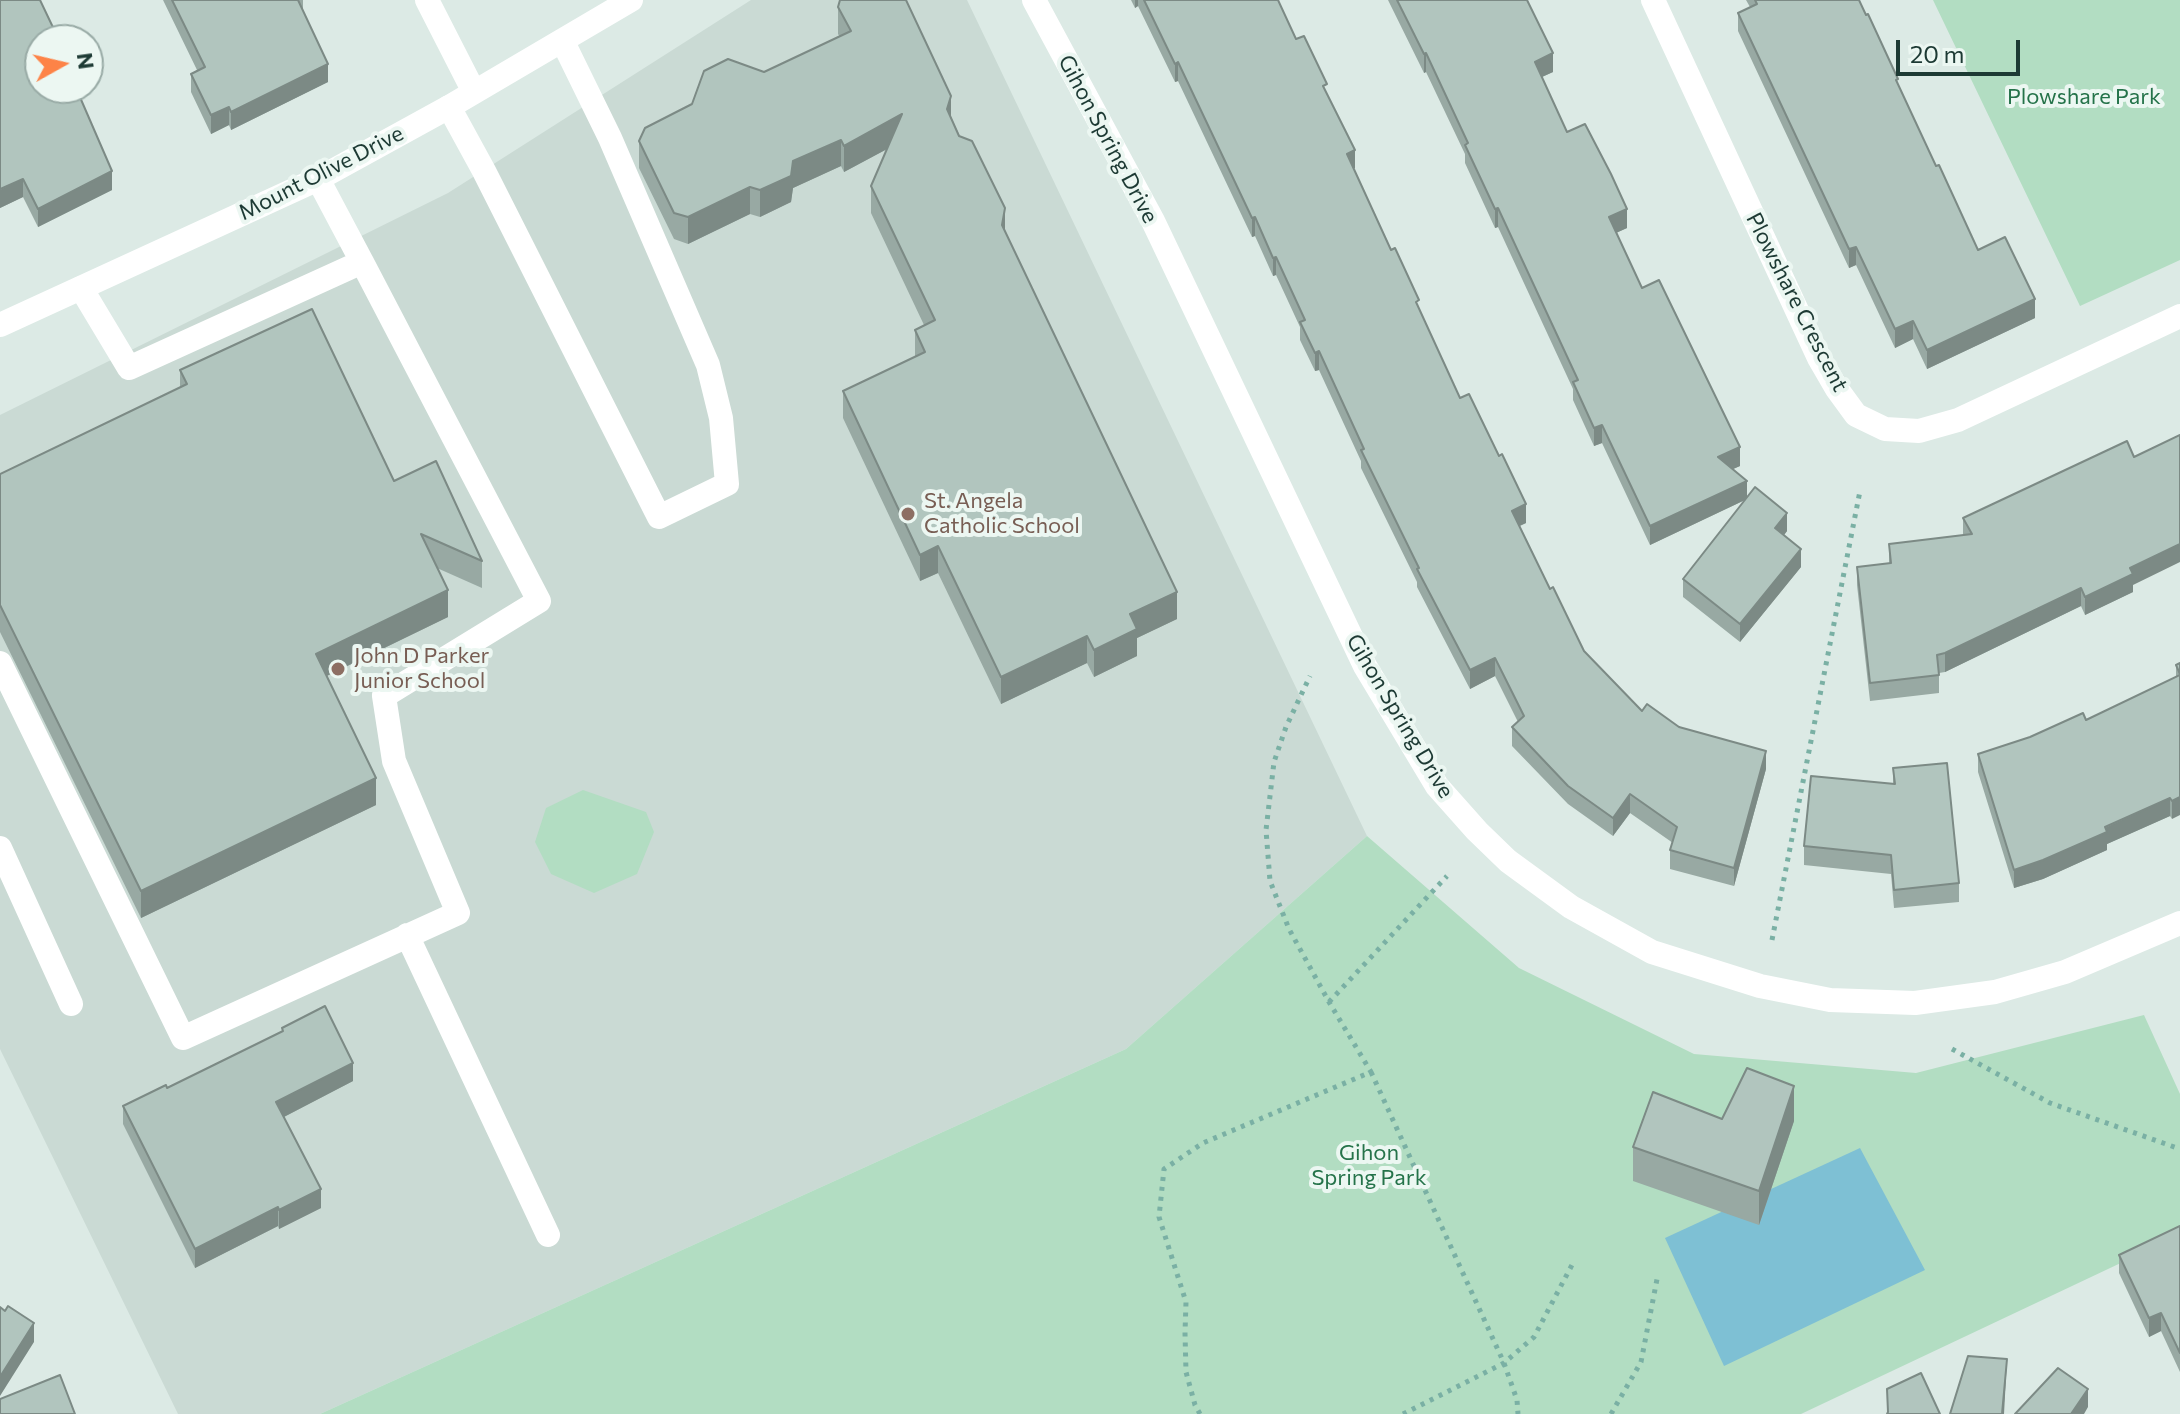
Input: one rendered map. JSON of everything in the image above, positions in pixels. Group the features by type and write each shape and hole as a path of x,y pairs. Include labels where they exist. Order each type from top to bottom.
{"street":[{"path":"427,0 474,92"},
{"name":"Mount Olive Drive","path":"0,325 318,179 563,42 631,0"},
{"name":"Gihon Spring Drive","path":"1034,0 1153,221 1365,666 1437,786 1508,861 1571,907 1652,952 1760,986 1830,1000 1915,1003 1995,992 2065,972 2180,923"},
{"name":"Plowshare Crescent","path":"1653,0 1819,358 1856,415 1885,429 1919,431 1958,420 2180,316"},
{"path":"449,107 659,517 727,484 721,418 708,365 610,138 563,42"},
{"path":"0,663 183,1038 458,913 394,761 384,696 539,601 318,179"},
{"path":"81,288 129,368 362,262"},
{"path":"0,848 71,1004"},
{"path":"407,935 548,1235"}],"path":[{"path":"1772,940 1860,491"},
{"path":"1310,676 1286,727 1274,762 1266,830 1270,881 1289,929 1371,1072 1504,1363 1517,1400 1518,1414"},
{"path":"1329,1002 1447,876"},
{"path":"1952,1049 2050,1103 2180,1149"},
{"path":"1200,1414 1186,1372 1186,1302 1159,1217 1164,1169 1203,1143 1371,1072"},
{"path":"1403,1414 1504,1363 1534,1337 1573,1263"},
{"path":"1611,1414 1641,1362 1658,1274"}],"shaded area":[{"path":"751,0 967,0 1367,836 1126,1049 320,1414 178,1414 0,1049 0,415 448,193"}],"green space":[{"name":"Plowshare Park","path":"1933,0 2180,0 2180,260 2080,306"},
{"path":"583,790 646,812 654,832 637,874 594,893 551,874 535,842 546,808"},
{"name":"Gihon Spring Park","path":"1367,836 1519,968 1694,1054 1916,1073 2144,1015 2180,1094 2180,1235 1801,1414 320,1414 1126,1049"}],"water":[{"path":"1860,1148 1925,1270 1724,1366 1665,1238"}],"building":[{"path":"0,0 40,0 51,24 24,24 24,104 83,104 112,171 38,209 23,179 0,189"},
{"path":"172,0 298,0 328,64 231,112 229,107 211,115 191,74 205,67"},
{"path":"840,0 906,0 951,96 947,109 959,136 972,141 1005,208 1002,225 1177,592 1130,614 1137,629 1094,650 1087,636 1001,677 938,546 920,555 843,391 925,352 915,330 935,320 871,186 902,114 844,146 841,140 793,161 791,176 760,190 750,187 688,217 674,213 639,141 645,128 692,104 704,71 728,59 764,72 851,31 838,7"},
{"path":"1144,0 1278,0 1296,39 1304,36 1327,84 1323,86 1355,150 1347,154 1391,250 1395,248 1460,398 1469,394 1526,504 1512,511 1584,651 1642,711 1647,704 1679,727 1766,751 1734,868 1670,850 1677,827 1630,794 1613,818 1568,786 1512,727 1524,716 1495,658 1470,670 1417,569 1319,351 1315,353 1300,322 1305,320 1276,257 1273,258 1255,217 1252,218 1178,62 1175,64"},
{"path":"1397,0 1527,0 1553,53 1535,62 1567,132 1585,124 1611,174 1627,209 1609,217 1642,288 1659,280 1740,447 1718,457 1747,481 1650,526 1602,425 1594,428 1573,382 1578,380 1498,208 1495,209 1465,145 1468,143 1426,53"},
{"path":"1755,0 1859,0 1978,250 2005,237 2035,299 1927,350 1913,321 1895,329 1856,247 1849,249 1738,13 1757,4"},
{"path":"312,309 394,481 436,461 482,561 421,534 448,590 316,654 376,778 141,891 0,605 0,474 187,384 180,370"},
{"path":"2180,435 2180,544 2130,568 2133,574 2085,597 2081,588 1937,655 1939,675 1870,683 1857,567 1891,563 1889,544 1972,534 1963,518 2127,441 2134,457"},
{"path":"1755,487 1787,513 1775,528 1801,549 1740,624 1683,579"},
{"path":"2180,675 2180,797 2172,801 2170,798 2105,827 2107,832 2014,870 1978,754 2030,737 2083,713 2086,720"},
{"path":"1947,763 1959,883 1894,890 1891,855 1804,846 1811,776 1895,784 1893,768"},
{"path":"325,1006 353,1063 276,1102 321,1189 195,1249 123,1106 283,1031 282,1028"},
{"path":"1747,1068 1794,1086 1759,1191 1633,1147 1653,1092 1722,1119"},
{"path":"2180,1226 2180,1353 2161,1313 2149,1318 2119,1255"},
{"path":"8,1306 34,1323 0,1377 0,1307 5,1311"},
{"path":"1968,1356 2007,1359 2002,1414 1950,1414"},
{"path":"2058,1368 2088,1389 2071,1414 2015,1414"},
{"path":"1921,1373 1940,1414 1887,1414 1887,1389"},
{"path":"60,1375 75,1414 0,1414 0,1399"}],"place":[{"name":"St. Angela Catholic School","path":"908,514"},
{"name":"John D Parker Junior School","path":"338,669"}]}
